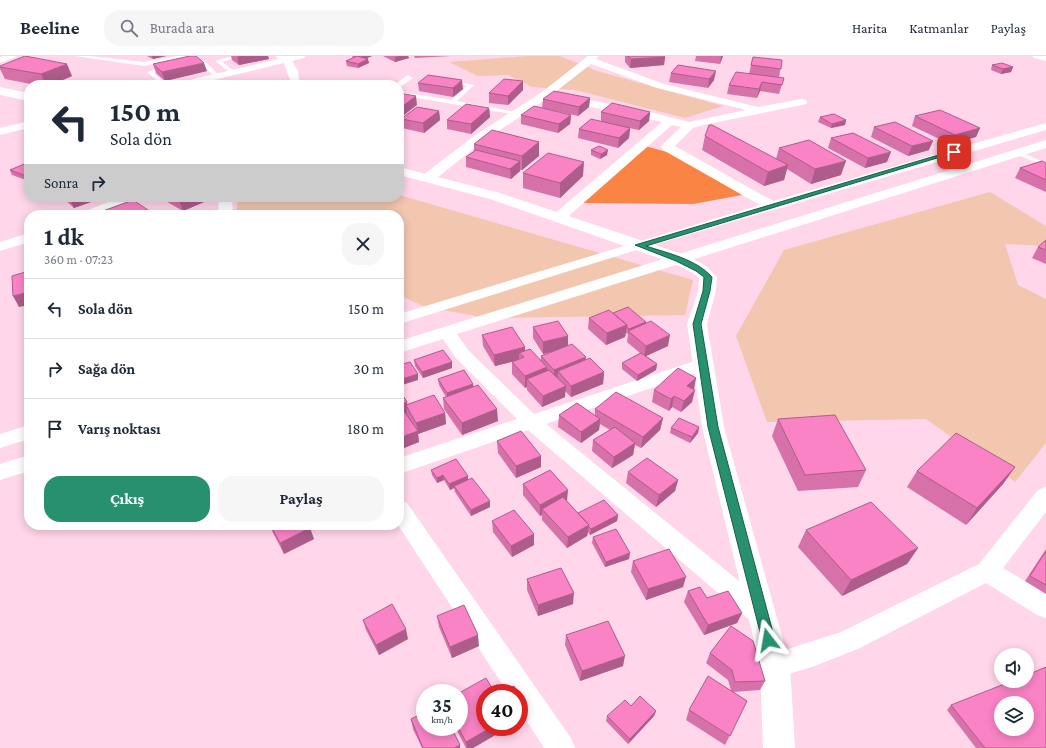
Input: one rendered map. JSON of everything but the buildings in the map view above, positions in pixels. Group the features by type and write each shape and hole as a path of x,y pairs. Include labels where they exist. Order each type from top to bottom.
{"street":[{"path":"0,60 13,56"},
{"path":"201,80 283,58 301,56"},
{"path":"1036,56 1046,58"},
{"path":"283,58 294,71 295,80"},
{"path":"428,178 478,139 546,94 592,58 661,86 758,110"},
{"path":"404,84 408,78"},
{"path":"0,91 24,96"},
{"path":"546,94 689,126"},
{"path":"771,206 667,147 689,126 700,122 802,102"},
{"path":"558,218 670,121"},
{"path":"0,132 24,125"},
{"path":"404,317 638,245 1046,126"},
{"path":"404,345 1046,144"},
{"path":"404,172 495,196 679,259 698,269 708,277 707,291 697,324 713,427 775,665 779,748"},
{"path":"100,210 120,202"},
{"path":"0,247 24,239"},
{"path":"15,242 24,245"},
{"path":"447,332 462,354 532,423 762,615"},
{"path":"404,464 532,423 704,364"},
{"path":"0,441 24,434"},
{"path":"0,472 24,465"},
{"path":"775,665 812,655 849,641 987,571 1046,496"},
{"path":"404,516 560,748"},
{"path":"987,571 1046,607"}],"lane":[{"path":"78,56 144,64 185,56"},
{"path":"232,72 218,61 238,56"},
{"path":"186,64 201,61 217,76"},
{"path":"159,80 150,72 172,67"},
{"path":"445,82 471,85 453,102"},
{"path":"404,90 453,102 518,113"},
{"path":"1018,153 1046,165"}],"shaded area":[{"path":"528,56 560,56 597,71 723,106 685,118 575,90 532,87 508,75 478,76 449,62"},
{"path":"645,146 678,155 742,195 693,204 583,203"},
{"path":"990,192 1046,226 1046,246 1005,244 1018,285 1046,299 1046,443 1015,482 926,419 767,422 736,336 784,250"},
{"path":"404,196 693,280 685,315 487,318 425,307 404,297 404,210 237,210 237,202 404,202"}],"route":[{"path":"768,640 713,427 697,324 707,291 708,277 698,269 679,259 638,245 954,152"}]}
